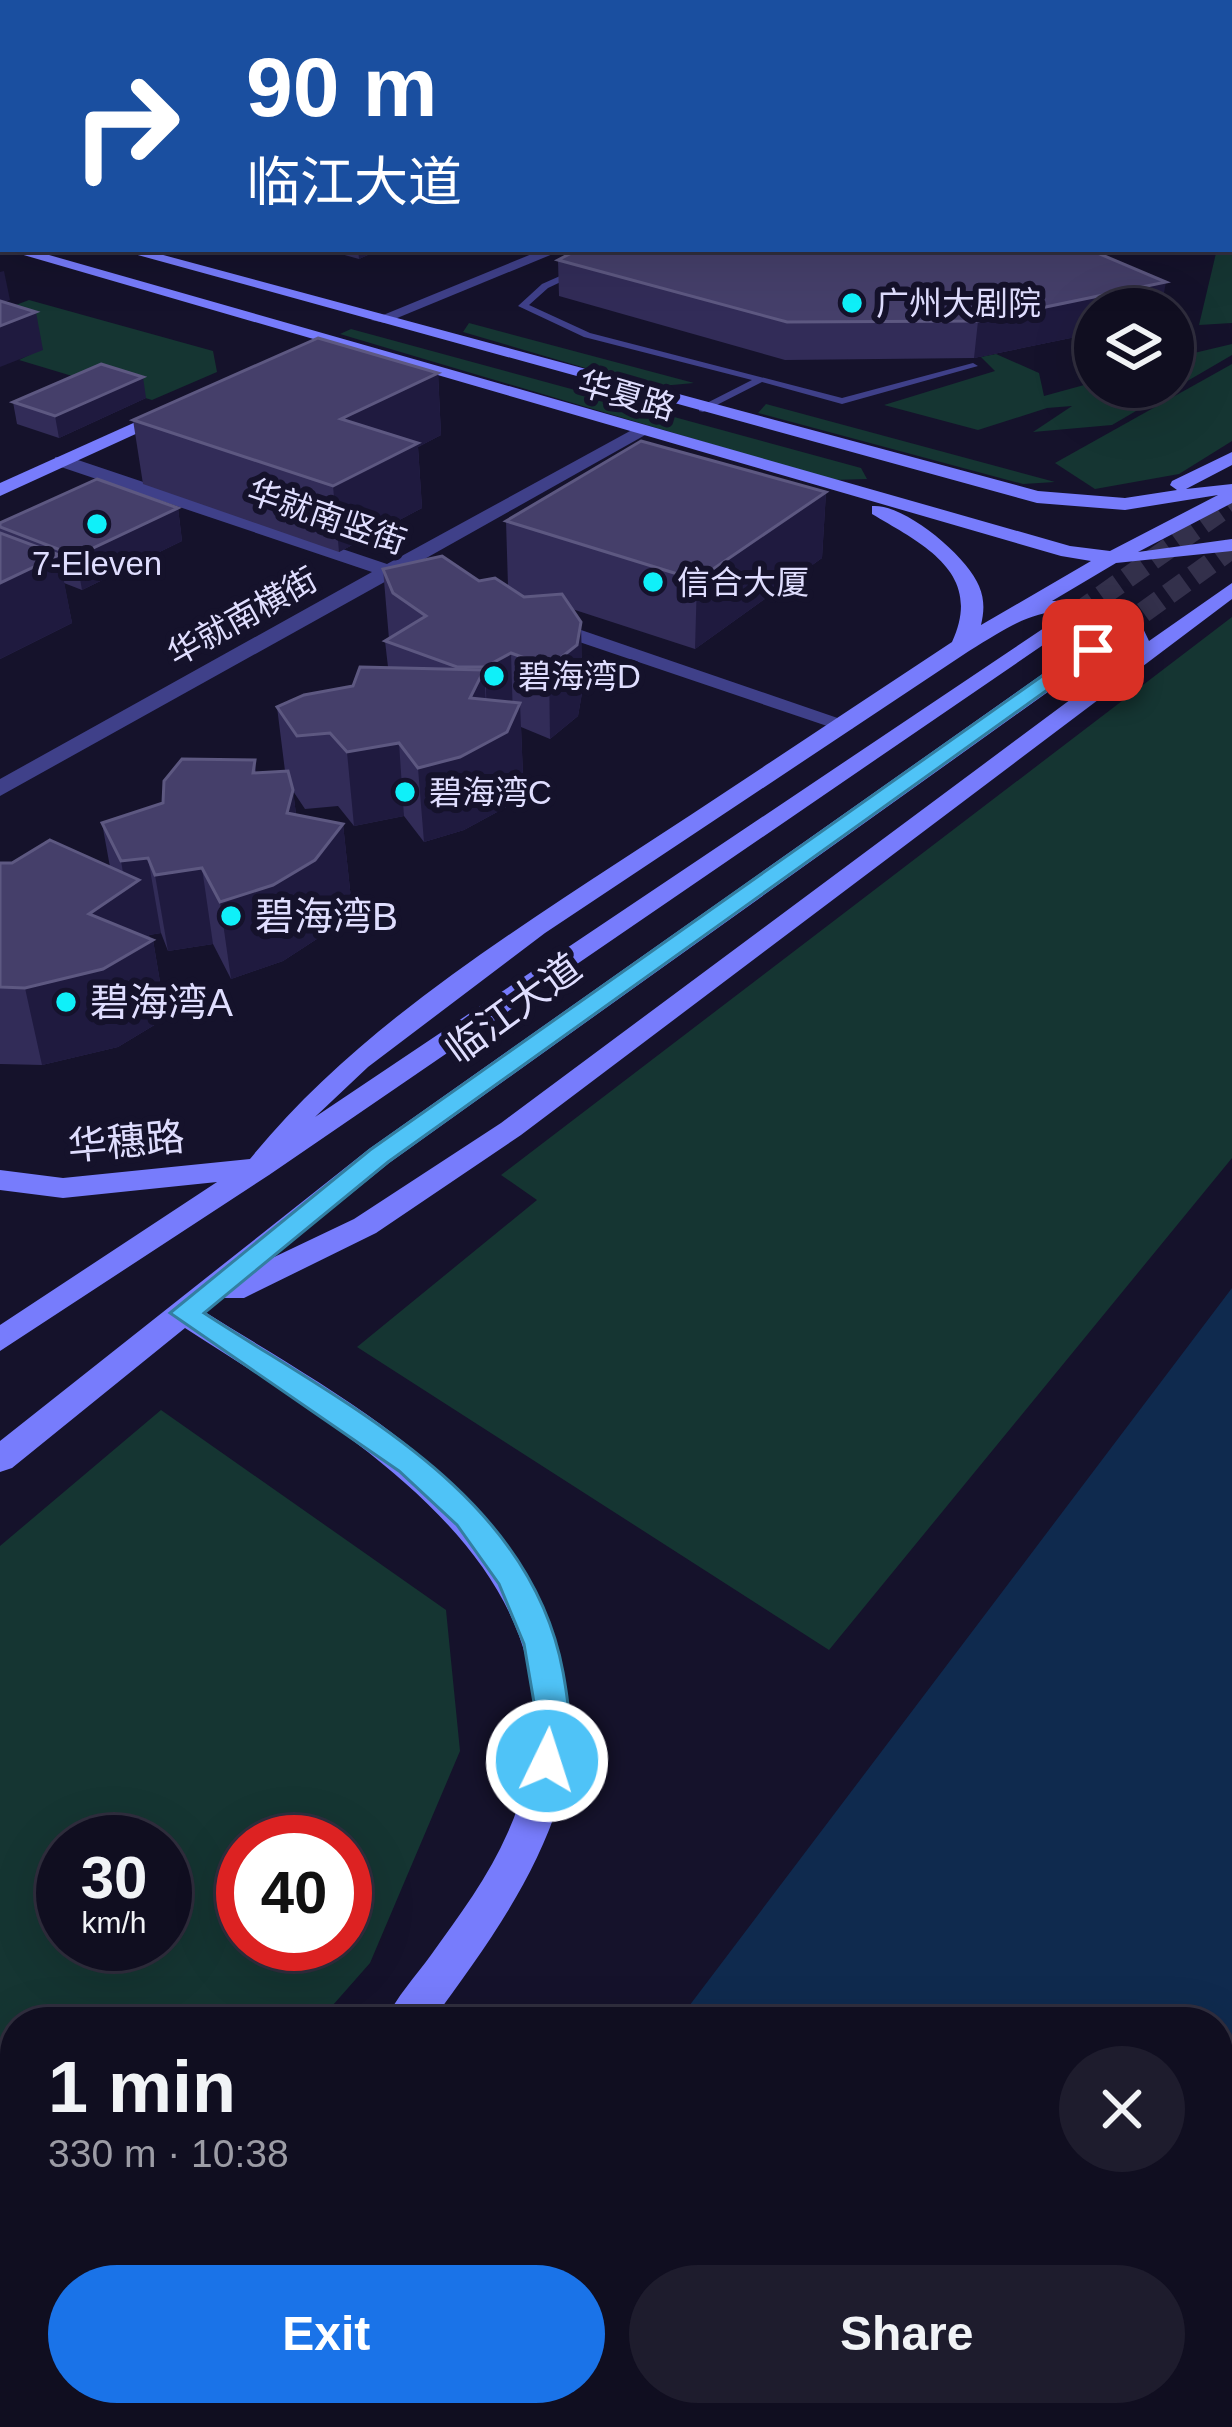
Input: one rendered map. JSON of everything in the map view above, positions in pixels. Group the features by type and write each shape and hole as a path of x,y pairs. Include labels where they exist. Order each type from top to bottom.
{"main road":[{"name":"华夏路","path":"22,252 1068,552 1113,557 1204,553 1232,544"},
{"name":"华夏路","path":"135,252 1000,488 1109,504 1232,491"},
{"path":"289,357 327,339"},
{"path":"0,490 185,405"},
{"path":"1000,488 1054,496 1140,492 1201,477 1232,458"},
{"path":"849,491 899,486 905,473 882,459"},
{"path":"849,491 926,538 962,569 970,584 975,624 961,646"},
{"path":"259,1168 305,1110 358,1061 536,928 961,646 1232,491"},
{"path":"184,1313 365,1226 511,1129 1232,590"},
{"path":"1008,617 1033,607 1069,603 1112,614 1140,636 1142,646 1129,666"},
{"name":"临江大道","path":"0,1340 1051,632"},
{"name":"临江大道","path":"0,1460 379,1156 1093,650"},
{"name":"华穗路","path":"0,1180 80,1187 259,1168"},
{"path":"184,1313 410,1462 469,1517 513,1578 541,1644 554,1720 540,1802 502,1885 417,2007"}],"street":[{"path":"379,320 549,252"},
{"name":"华就南横街","path":"0,789 641,430"},
{"name":"华就南竖街","path":"62,461 447,591"},
{"path":"511,613 844,724"}],"lane":[{"path":"588,268 545,286 523,306 587,334 842,401 973,366"},
{"path":"703,409 761,379"}],"green space":[{"path":"1216,252 1232,252 1232,323 1199,325"},
{"path":"29,300 213,351 217,372 152,400 19,360 41,349 0,311"},
{"path":"469,323 694,383 650,387 463,332"},
{"path":"351,329 861,468 867,479 832,480 340,334"},
{"path":"1232,344 1232,355 1194,377 1194,353"},
{"path":"996,354 1039,373 1044,396 1074,388 1074,408 1141,408 1112,425 1033,432 1072,406 1047,408 978,430 884,405 995,371 981,357"},
{"path":"1232,364 1232,441 1179,474 1095,489 1055,463 1153,408 1194,408 1194,385"},
{"path":"766,404 1055,482 1023,484 758,413"},
{"path":"1232,617 1232,1158 829,1650 357,1347 537,1200 501,1175"},
{"path":"161,1410 446,1610 460,1751 372,1958 372,1815 216,1815 216,1971 363,1971 331,2007 0,2007 0,1546"}],"water":[{"path":"1232,1288 1232,2007 688,2007"}],"building":[{"path":"573,252 1095,252 1166,282 1137,288 1074,288 1074,301 978,321 787,322 558,260"},
{"path":"0,301 36,312 0,326"},
{"path":"318,338 438,373 341,419 418,443 333,486 133,420"},
{"path":"101,364 143,377 55,416 13,402"},
{"path":"641,441 826,492 697,580 506,521"},
{"path":"97,479 178,508 76,556 0,527 0,523"},
{"path":"0,533 59,555 0,583"},
{"path":"442,556 479,581 495,578 524,597 562,594 581,622 577,645 549,667 511,653 485,667 457,667 385,641 426,616 393,593 383,569"},
{"path":"360,667 484,670 470,698 520,703 507,732 460,757 418,768 399,743 347,752 330,733 297,736 277,707 304,695 353,686"},
{"path":"182,759 255,760 253,773 288,771 293,790 287,813 343,824 315,860 273,885 220,902 202,868 155,875 148,858 121,861 102,823 163,803 164,781"},
{"path":"50,840 139,880 89,914 153,940 103,969 25,988 0,987 0,863 12,863"}],"tunnel":[{"path":"1051,632 1232,503"},
{"path":"1093,649 1232,548"}],"place":[{"name":"广州大剧院","path":"852,303"},
{"name":"7-Eleven","path":"97,524"},
{"name":"信合大厦","path":"653,582"},
{"name":"碧海湾D","path":"494,676"},
{"name":"碧海湾C","path":"405,792"},
{"name":"碧海湾B","path":"231,916"},
{"name":"碧海湾A","path":"66,1002"}],"route":[{"path":"547,1761 554,1720 541,1644 513,1578 469,1517 410,1462 184,1313 379,1156 1093,650"}]}
